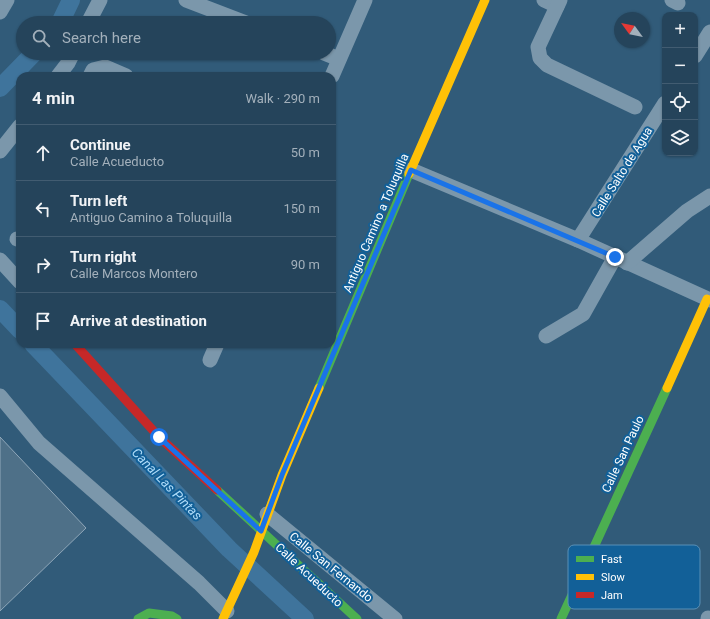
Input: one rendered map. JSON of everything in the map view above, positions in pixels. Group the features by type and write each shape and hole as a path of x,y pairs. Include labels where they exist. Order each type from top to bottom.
{"street":[{"path":"0,12 7,0"},
{"path":"92,16 100,0"},
{"path":"186,0 228,16"},
{"path":"334,72 364,0"},
{"name":"Antiguo Camino a Toluquilla","path":"225,615 254,552 267,514 411,170 485,0"},
{"path":"553,2 538,47 540,58 547,65 635,107"},
{"path":"698,51 710,32"},
{"path":"61,72 70,60"},
{"path":"92,72 93,70 105,67 117,72"},
{"name":"Calle Salto de Agua","path":"578,240 662,108"},
{"path":"0,152 16,131"},
{"path":"411,170 578,240 708,299"},
{"path":"546,336 582,314 621,260 687,211 710,196"},
{"path":"0,260 16,278"},
{"name":"Calle San Paulo","path":"595,545 708,299"},
{"name":"Calle Acueducto","path":"79,348 159,437 357,619"},
{"path":"210,360 215,348"},
{"path":"0,396 39,443 199,583 225,615"},
{"name":"Calle San Fernando","path":"267,514 395,619"},
{"name":"Calle San Paulo","path":"561,619 568,604"},
{"path":"138,619 149,613 172,616 177,619"}],"building":[{"path":"0,437 86,528 0,611"}],"waterway":[{"name":"Canal Las Pintas","path":"63,16 71,0"},
{"name":"Canal Las Pintas","path":"0,88 27,60"},
{"name":"Canal Las Pintas","path":"0,309 16,326"},
{"name":"Canal Las Pintas","path":"37,348 229,549 305,619"}],"traffic: fast":[{"path":"336,348 409,174"},
{"path":"319,388 336,348"},
{"path":"595,545 667,388"},
{"path":"217,490 357,619"},
{"path":"561,619 568,604"},
{"path":"138,619 149,613 172,616 177,619"}],"traffic: slow":[{"path":"409,174 485,0"},
{"path":"667,388 707,299"},
{"path":"223,619 254,552 282,475 319,388"}],"traffic: jam":[{"path":"79,348 159,437 217,490"}],"route":[{"path":"159,437 261,531 282,475 411,170 615,257"}]}
